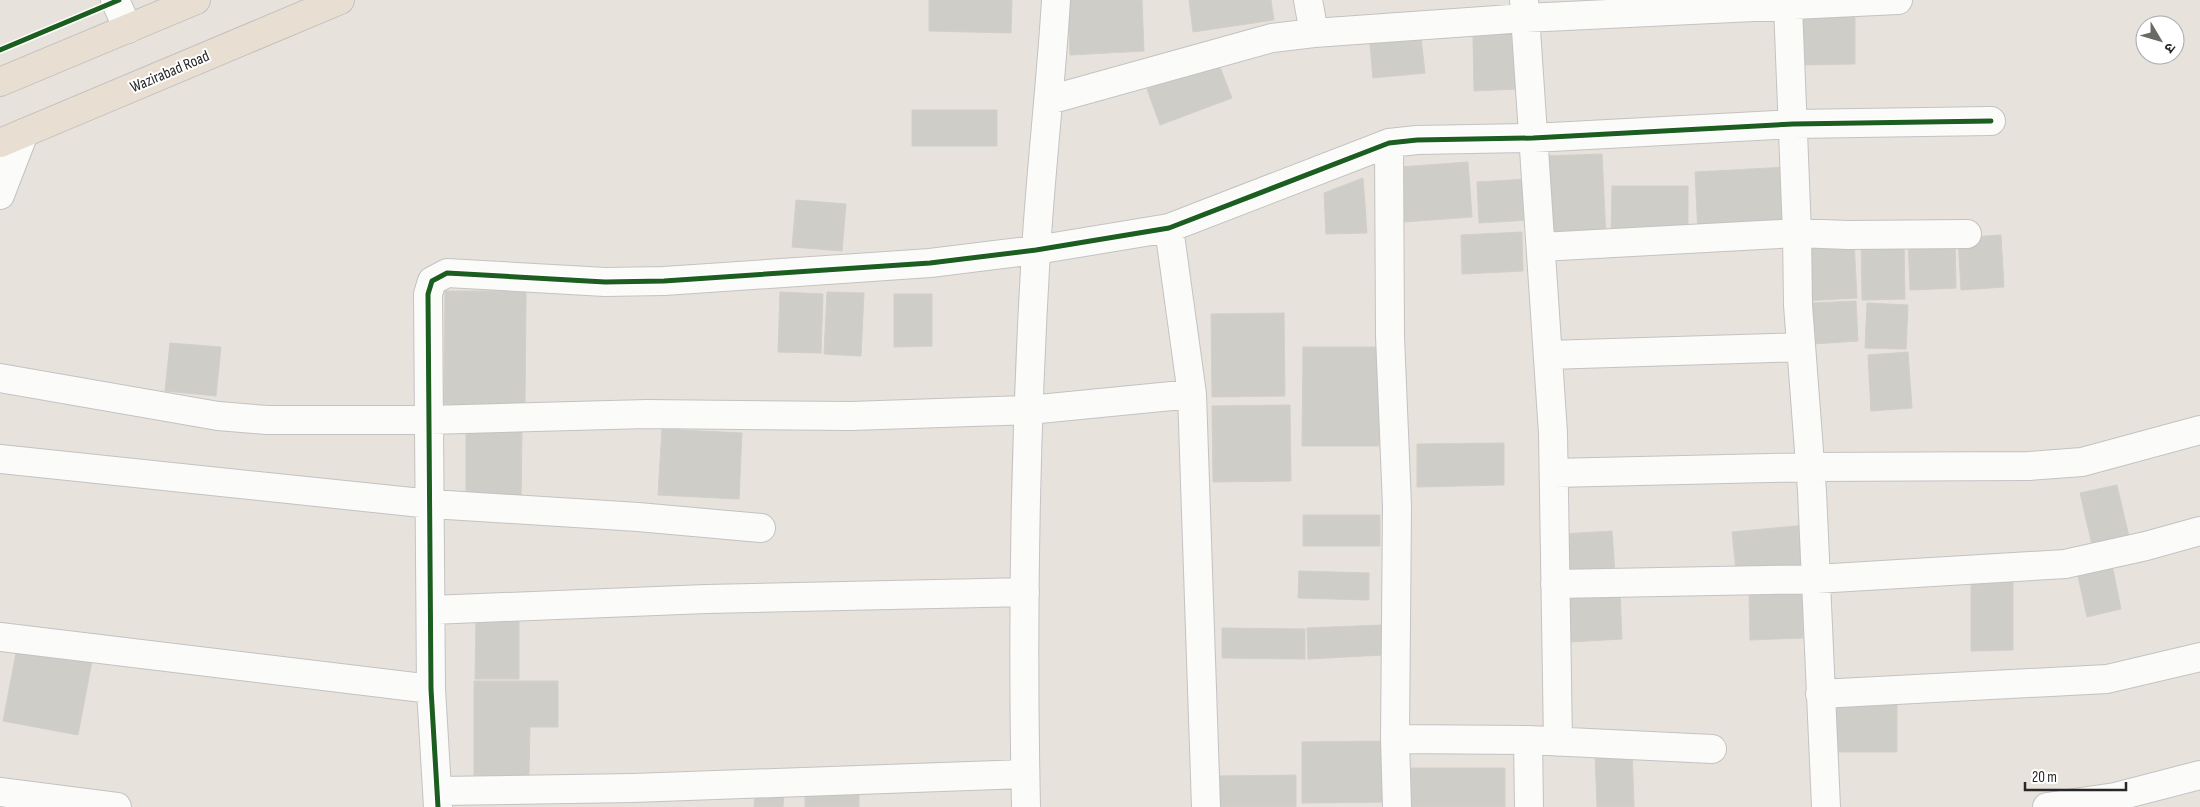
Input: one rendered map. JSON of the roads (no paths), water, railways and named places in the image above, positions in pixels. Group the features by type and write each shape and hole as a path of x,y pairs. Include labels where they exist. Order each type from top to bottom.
{"highway":[{"path":"0,82 196,0"},
{"name":"Wazirabad Road","path":"12,138 340,0"}],"street":[{"path":"115,0 128,29"},
{"path":"1026,807 1025,592 1029,410 1036,250 1056,0"},
{"path":"1308,0 1314,33"},
{"path":"1049,100 1272,38 1314,33 1525,9 1655,6 1788,6 1898,0"},
{"path":"1788,6 1798,305 1810,467 1826,807"},
{"path":"1525,9 1554,473 1558,742"},
{"path":"1025,774 634,788 438,799 431,689 428,294 432,281 446,273 605,282 664,281 930,263 1036,250 1168,228 1389,143 1417,140 1533,138 1793,124 1991,121"},
{"path":"0,196 12,138"},
{"path":"1389,143 1390,336 1397,506 1395,739 1397,807"},
{"path":"1168,228 1192,394 1206,807"},
{"path":"1541,247 1797,233 1848,235 1967,234"},
{"path":"1548,355 1801,347"},
{"path":"0,378 218,416 268,420 429,420 648,414 851,416 1029,410 1192,394"},
{"path":"1554,473 1810,467 2029,466 2082,462 2200,430"},
{"path":"0,459 431,504 638,517 761,528"},
{"path":"1555,584 1816,579 2065,564 2146,546 2200,531"},
{"path":"431,610 706,599 1025,592"},
{"path":"0,637 431,689"},
{"path":"1820,694 2107,679 2200,657"},
{"path":"1395,739 1528,740 1712,748"},
{"path":"1528,740 1529,807"},
{"path":"2047,807 2115,797 2200,775"},
{"path":"0,792 117,807"}]}
